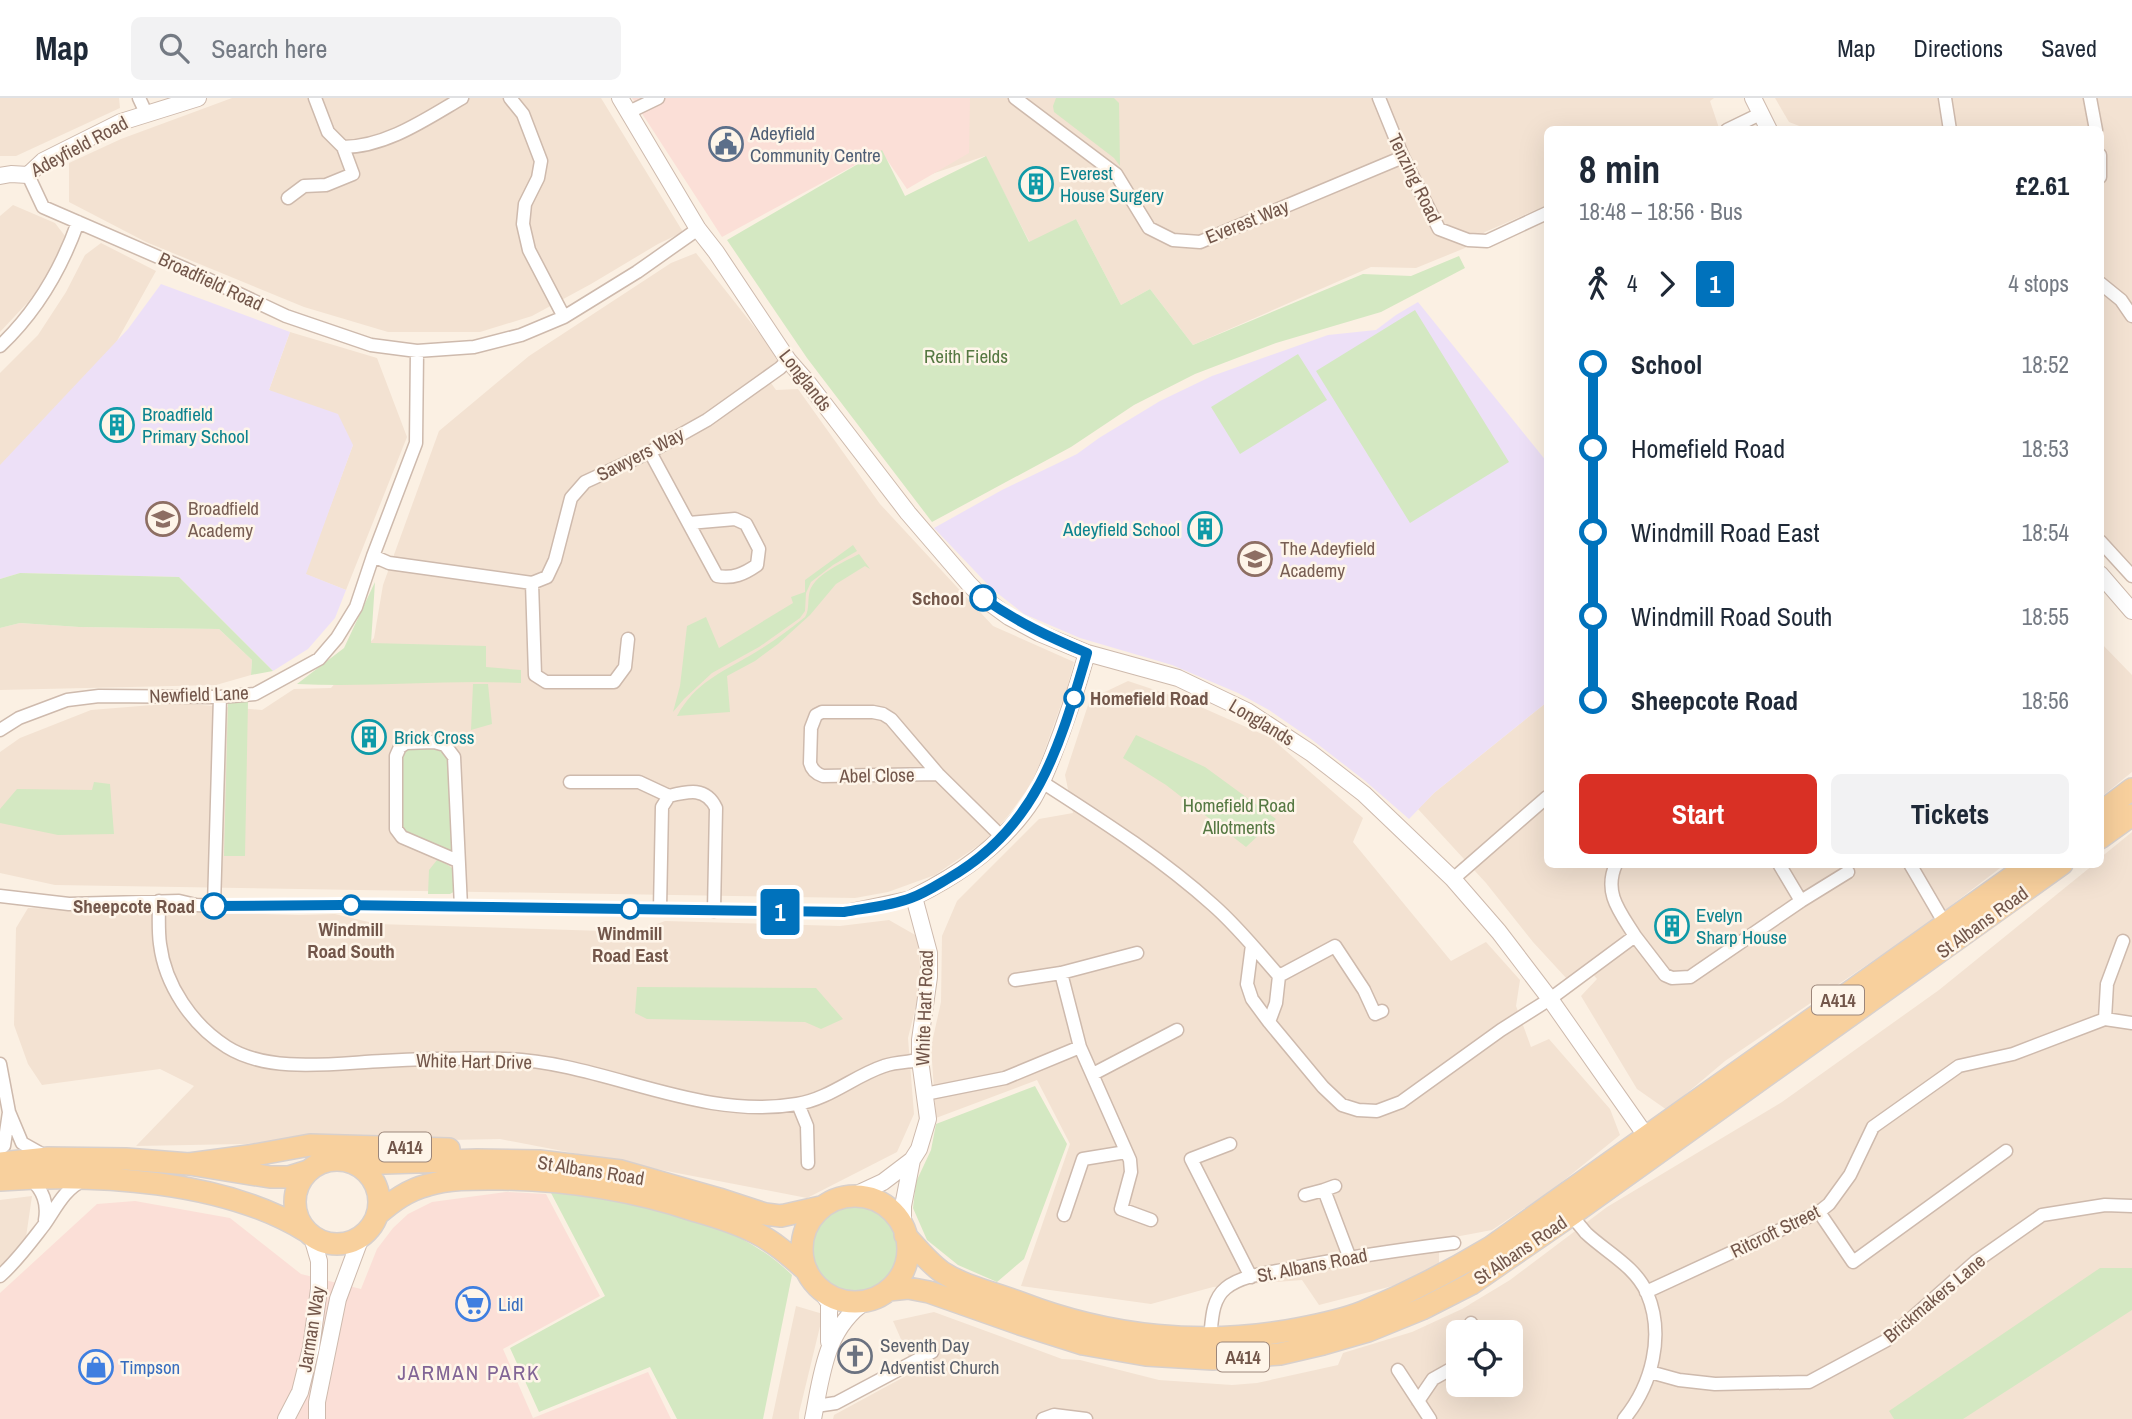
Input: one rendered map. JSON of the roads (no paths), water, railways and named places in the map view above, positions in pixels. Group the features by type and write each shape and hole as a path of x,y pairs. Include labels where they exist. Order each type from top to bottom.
{"main road":[{"path":"2104,810 2132,789"},
{"path":"2104,835 2132,815"},
{"name":"St Albans Road","path":"890,1290 908,1288 929,1292 1083,1344 1115,1351 1177,1358 1213,1359 1280,1354 1323,1345 1368,1331 1422,1309 1471,1284 1572,1215 1652,1144 1945,924 2024,868"},
{"name":"St Albans Road","path":"904,1233 931,1264 958,1281 1034,1308 1120,1331 1210,1339 1280,1332 1319,1325 1362,1312 1466,1262 1491,1247 1554,1202 1652,1144 2056,868"},
{"name":"A414","path":"189,1164 310,1145 326,1145 516,1152 621,1171"},
{"name":"A414","path":"0,1163 48,1158 126,1159 189,1164 270,1177 289,1177 308,1171"},
{"path":"0,1180 86,1179 155,1184 222,1196 276,1214 309,1234 324,1242 336,1245 349,1243 360,1237 371,1227 377,1214 378,1191 365,1170 355,1164 325,1161 308,1171 299,1181 294,1207 298,1220 309,1234"},
{"name":"St Albans Road","path":"355,1164 539,1161 621,1171 765,1214 781,1216 821,1207"},
{"name":"St Albans Road","path":"377,1214 411,1191 454,1180 523,1179 592,1185 678,1205 734,1223 767,1239 807,1272"},
{"path":"855,1195 868,1197 888,1208 897,1217 908,1244 902,1275 890,1290 866,1301 842,1301 822,1292 807,1272 802,1248 811,1220 821,1207 834,1200 855,1195"}],"street":[{"name":"Adeyfield Road","path":"0,176 28,175 43,161 121,122 142,106 198,98"},
{"path":"288,198 304,186 326,185 353,174 343,147 328,132 315,98"},
{"path":"343,147 364,147 374,143 410,127 462,98"},
{"path":"510,98 523,114 541,161 526,204 523,224 528,250 564,317"},
{"name":"Longlands","path":"620,98 698,229 788,360 908,513 969,584 1009,617 1039,633 1087,653 1178,678 1247,711 1311,753 1364,794 1453,879 1499,932 1550,999 1652,1144"},
{"path":"629,112 658,98"},
{"name":"Everest Way","path":"1015,98 1116,174 1149,228 1173,240 1200,242 1403,157"},
{"path":"1032,110 1040,98"},
{"name":"Tenzing Road","path":"1379,98 1403,157 1439,229 1468,240 1486,240 1544,214"},
{"path":"1752,98 1767,126"},
{"path":"1945,98 1949,126"},
{"path":"2090,98 2095,126"},
{"path":"1735,126 1760,114"},
{"name":"Broadfield Road","path":"28,175 43,207 286,316 371,345 417,351 474,346 521,335 564,317 627,279 698,229"},
{"path":"0,346 49,288 78,222"},
{"path":"2104,286 2121,300 2132,316"},
{"path":"417,351 416,443 373,555 389,564 532,583 535,675 546,682 614,682 625,667 628,639"},
{"name":"Sawyers Way","path":"532,583 547,577 555,560 571,498 585,482 650,452 706,420 788,360"},
{"path":"650,452 718,576 730,578 748,572 757,565 759,549 746,524 735,519 689,523"},
{"path":"2104,545 2132,576"},
{"name":"Newfield Lane","path":"0,730 19,718 68,700 99,696 220,697 255,694 319,659 337,638 356,607 373,555"},
{"path":"2104,578 2130,605"},
{"path":"0,896 69,904 179,901 214,906 461,906 844,912 897,902 914,897 965,869 1002,837 1032,800 1069,716 1087,653"},
{"path":"214,906 220,697"},
{"name":"Abel Close","path":"938,774 818,774 810,763 813,720 822,712 883,714 891,719 938,774 1002,837"},
{"path":"458,861 402,837 396,829 396,756 400,747 406,743 440,743 449,748 454,757 461,906"},
{"path":"570,782 639,782 669,796 683,792 699,792 711,798 716,808 714,911"},
{"path":"1042,782 1175,872 1215,906 1252,944 1279,976 1276,1003 1269,1022"},
{"path":"660,909 662,807 669,796"},
{"path":"1453,879 1544,800"},
{"path":"1614,868 1610,888 1612,900 1635,936 1665,975 1672,978 1690,977 1848,872"},
{"path":"1781,868 1801,901"},
{"path":"1912,868 1945,924"},
{"name":"White Hart Road","path":"904,1233 903,1206 912,1160 919,1149 928,1119 920,1041 929,977 929,953 914,897"},
{"name":"White Hart Drive","path":"159,901 159,943 171,981 182,1004 198,1022 229,1048 264,1061 296,1064 508,1059 564,1067 701,1101 752,1107 798,1104 830,1093 884,1065 920,1060"},
{"path":"1252,944 1247,984 1252,999 1269,1022 1323,1087 1342,1105 1358,1110 1377,1111 1401,1102 1501,1030 1550,999 1635,936"},
{"path":"2105,1019 2107,984 2123,941"},
{"path":"1279,976 1335,946 1364,990 1375,1014 1382,1010"},
{"path":"1015,980 1061,973 1137,953"},
{"path":"1061,973 1080,1047 1126,1152 1131,1171 1121,1209 1152,1220"},
{"name":"Ritcroft Street","path":"1646,1292 1819,1213 1850,1175 1873,1127 1959,1066 2012,1054 2105,1019 2132,1023"},
{"path":"1093,1074 1177,1030"},
{"path":"925,1094 1004,1078 1080,1047"},
{"path":"0,1063 9,1112 22,1143 48,1158"},
{"path":"798,1104 807,1126 808,1163"},
{"path":"0,1148 4,1146 9,1112"},
{"path":"1230,1144 1191,1159 1251,1277"},
{"path":"1064,1215 1083,1159 1126,1152"},
{"path":"1819,1213 1853,1262 2006,1152"},
{"path":"855,1195 883,1182 912,1160"},
{"path":"31,1179 43,1194 46,1203 44,1224"},
{"path":"0,1276 14,1263 65,1194 78,1182 86,1179"},
{"path":"1305,1195 1330,1188 1349,1256"},
{"path":"1554,1202 1572,1215 1586,1232 1626,1266 1646,1292 1655,1331 1655,1349 1650,1372 1636,1405 1625,1419"},
{"name":"Brickmakers Lane","path":"1650,1372 1679,1380 1715,1384 1809,1382 1887,1340 1975,1262 2042,1215 2105,1205 2132,1206"},
{"name":"Jarman Way","path":"286,1419 300,1392 311,1348 319,1289 319,1261 309,1234"},
{"name":"Jarman Way","path":"317,1419 317,1402 338,1299 360,1237"},
{"name":"St. Albans Road","path":"1210,1339 1212,1315 1217,1299 1226,1288 1251,1277 1349,1256 1454,1243"},
{"path":"822,1292 829,1303 829,1348"},
{"path":"815,1413 833,1337 844,1321 866,1301"},
{"path":"815,1413 932,1352"},
{"path":"1398,1370 1430,1419"},
{"path":"1419,1401 1433,1379 1446,1372"},
{"path":"1043,1419 1054,1415 1086,1419"}],"place":[{"name":"Adeyfield Community Centre","path":"726,144"},
{"name":"Everest House Surgery","path":"1036,184"},
{"name":"Broadfield Primary School","path":"117,425"},
{"name":"Broadfield Academy","path":"163,519"},
{"name":"Adeyfield School","path":"1205,529"},
{"name":"The Adeyfield Academy","path":"1255,559"},
{"name":"School","path":"983,598"},
{"name":"Homefield Road","path":"1074,698"},
{"name":"Brick Cross","path":"369,737"},
{"name":"Windmill Road South","path":"351,905"},
{"name":"Sheepcote Road","path":"214,906"},
{"name":"Windmill Road East","path":"630,909"},
{"name":"Evelyn Sharp House","path":"1672,926"},
{"name":"Lidl","path":"473,1304"},
{"name":"Seventh Day Adventist Church","path":"855,1356"},
{"name":"Timpson","path":"96,1367"}],"district":[{"name":"JARMAN PARK","path":"469,1372"}],"park label":[{"name":"Reith Fields","path":"966,356"},
{"name":"Homefield Road Allotments","path":"1239,816"}]}
